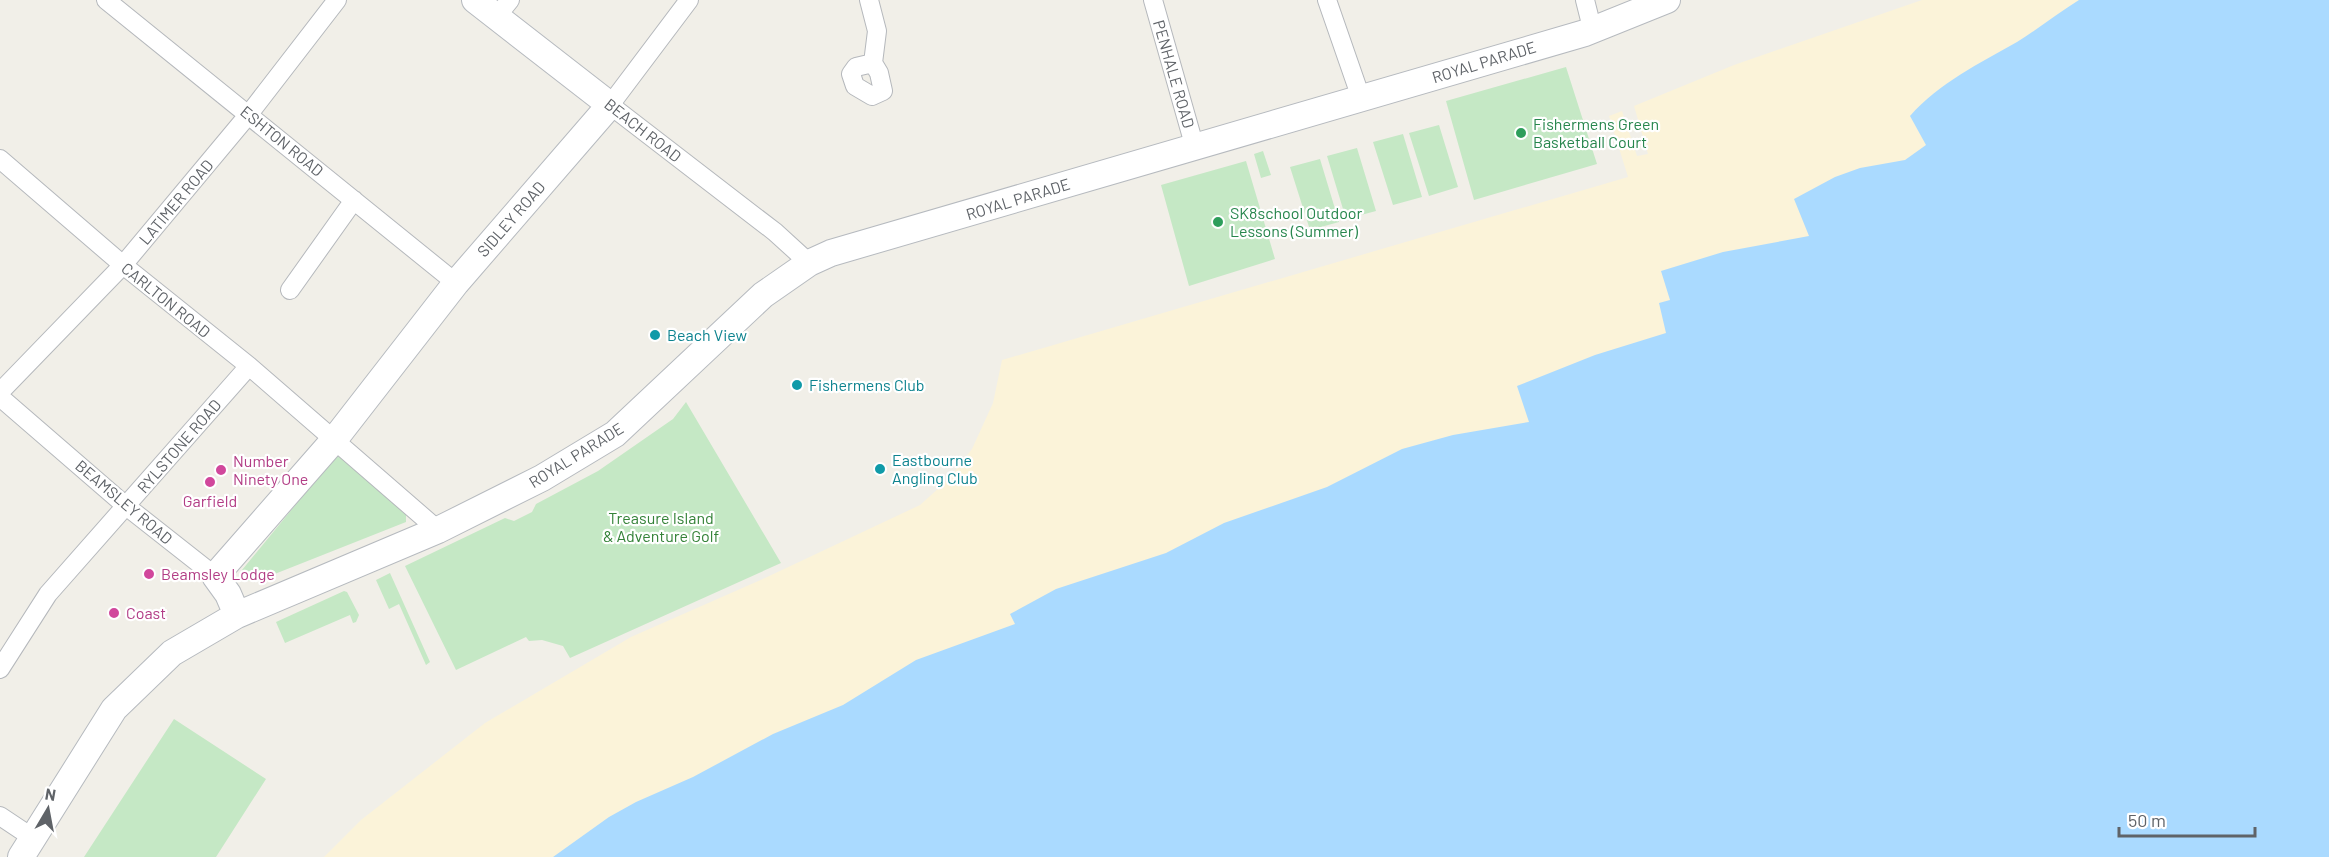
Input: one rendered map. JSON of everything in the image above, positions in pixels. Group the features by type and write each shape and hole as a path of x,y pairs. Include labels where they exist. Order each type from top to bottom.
{"street":[{"name":"ESHTON ROAD","path":"106,0 456,284"},
{"name":"LATIMER ROAD","path":"0,392 123,265 249,114 337,0"},
{"name":"BEACH ROAD","path":"475,0 503,8 610,105 775,232 809,263"},
{"name":"SIDLEY ROAD","path":"334,440 456,284 610,105 689,0"},
{"path":"869,0 877,31 873,63"},
{"name":"PENHALE ROAD","path":"1153,0 1195,148"},
{"path":"1327,0 1361,98"},
{"path":"1585,0 1592,28"},
{"name":"ROYAL PARADE","path":"27,847 114,709 172,653 237,615 438,530 542,478 615,434 763,295 809,263 831,253 1574,36 1667,0"},
{"name":"CARLTON ROAD","path":"0,159 123,265 249,366 334,440"},
{"path":"290,290 354,200"},
{"name":"RYLSTONE ROAD","path":"0,669 48,594 249,366"},
{"name":"BEAMSLEY ROAD","path":"0,397 126,506 215,576 228,594 237,615"},
{"path":"215,576 334,440 438,530"},
{"path":"0,816 27,847"}],"green space":[{"name":"Fishermens Green Basketball Court","path":"1566,67 1597,164 1474,200 1446,101"},
{"path":"1439,125 1458,187 1429,196 1409,133"},
{"path":"1403,134 1422,197 1393,205 1373,142"},
{"path":"1357,148 1376,211 1346,219 1327,156"},
{"path":"1263,151 1271,175 1261,178 1254,154"},
{"path":"1320,159 1339,222 1310,230 1290,167"},
{"name":"SK8school Outdoor Lessons (Summer)","path":"1246,161 1275,259 1189,286 1161,185"},
{"name":"Treasure Island & Adventure Golf","path":"686,402 781,563 570,658 563,646 542,640 529,641 526,637 456,670 405,566 505,518 514,521 532,512 536,504 598,471 673,419"},
{"path":"340,454 406,508 406,522 257,581 242,578 242,570 334,458"},
{"path":"390,573 430,662 426,665 399,604 389,609 376,580"},
{"path":"344,591 347,592 359,615 356,622 353,623 350,615 285,643 276,622"},
{"path":"174,719 266,779 216,857 84,857"}],"sand":[{"path":"1922,0 2329,0 902,857 324,857 361,820 485,723 631,637 765,578 920,505 949,479 972,449 993,403 1002,360 1628,177 1609,116 1622,111 1637,156 1648,154 1634,106 1734,65"}],"water":[{"path":"2079,0 2329,0 2329,857 553,857 609,817 636,802 693,777 773,734 843,705 916,660 1015,624 1010,614 1056,589 1166,553 1224,523 1327,487 1402,449 1453,435 1529,422 1517,386 1595,355 1666,333 1659,303 1670,300 1661,271 1723,252 1809,236 1794,199 1835,177 1860,168 1905,160 1926,145 1910,116 1922,104 1960,74 2017,42"}],"place":[{"name":"Fishermens Green Basketball Court","path":"1521,133"},
{"name":"SK8school Outdoor Lessons (Summer)","path":"1218,222"},
{"name":"Beach View","path":"655,335"},
{"name":"Fishermens Club","path":"797,385"},
{"name":"Eastbourne Angling Club","path":"880,469"},
{"name":"Number Ninety One","path":"221,470"},
{"name":"Garfield","path":"210,482"},
{"name":"Beamsley Lodge","path":"149,574"},
{"name":"Coast","path":"114,613"}]}
